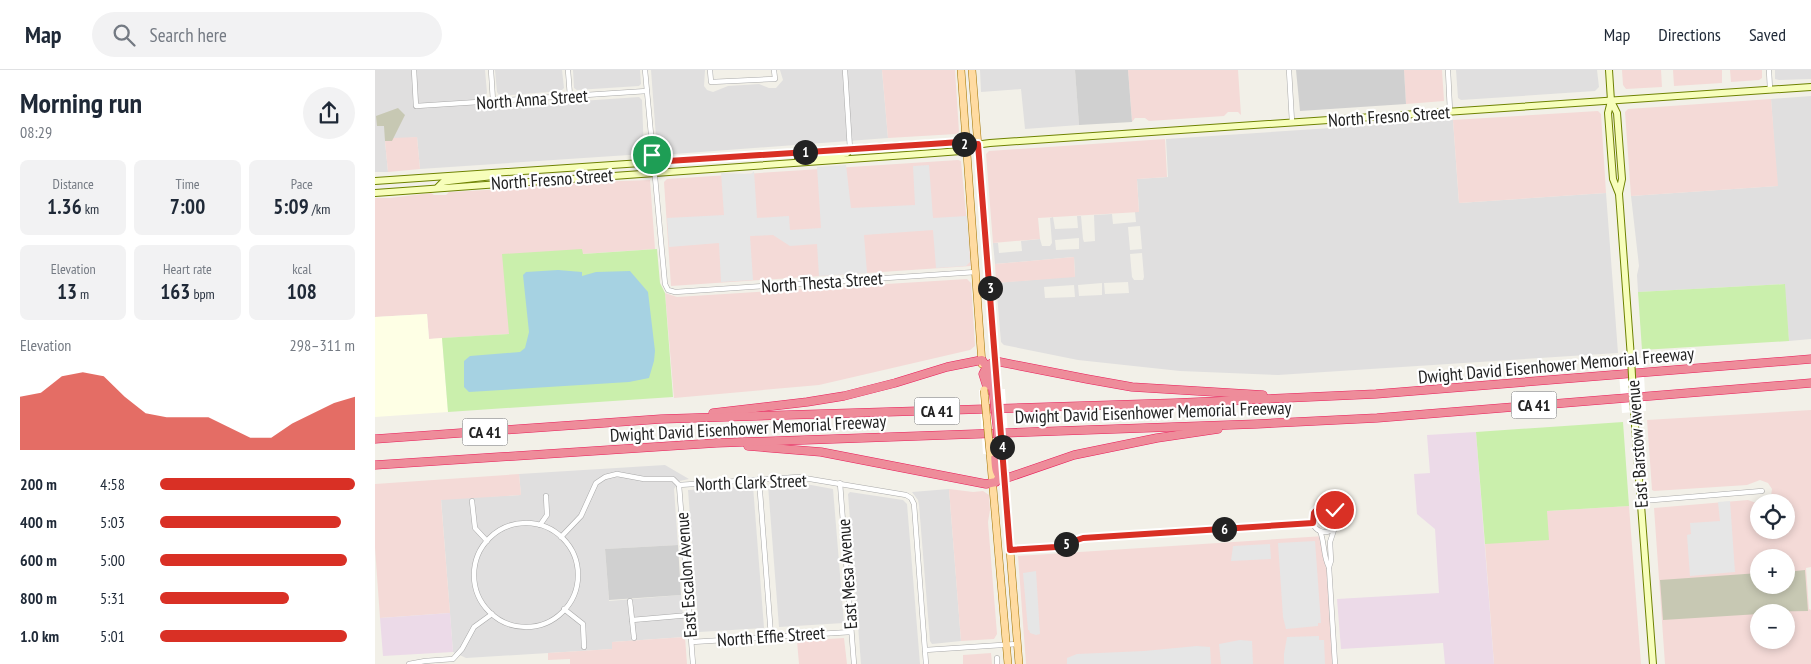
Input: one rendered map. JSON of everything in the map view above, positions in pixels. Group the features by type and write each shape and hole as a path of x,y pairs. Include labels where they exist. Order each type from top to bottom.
{"highway":[{"name":"Dwight David Eisenhower Memorial Freeway","path":"375,439 661,419 1280,399 1376,394 1811,359"},
{"path":"661,419 844,396 947,367 985,363 995,360 1132,387 1264,395 1280,399"},
{"path":"985,363 983,374 991,390"},
{"path":"985,363 991,376 997,472 1003,473 1074,455 1157,438 1257,424"},
{"name":"Dwight David Eisenhower Memorial Freeway","path":"375,464 716,443 1377,418 1811,383"},
{"path":"716,443 821,452 986,484 993,484 1003,473"},
{"path":"997,453 1003,473"}],"main road":[{"path":"961,70 976,272 985,363"},
{"path":"972,70 995,360 991,390"},
{"name":"East Barstow Avenue","path":"1609,70 1611,101 1607,113 1613,179 1619,194 1653,664"},
{"name":"North Fresno Street","path":"375,193 961,150 967,146 978,144 1811,87"},
{"name":"North Fresno Street","path":"375,181 960,142 967,146"},
{"path":"794,163 799,158 847,153 850,149"},
{"path":"438,188 443,182 449,180 485,178 495,176 500,172"},
{"path":"997,453 993,484 1008,664"},
{"path":"1003,473 1019,664"}],"street":[{"name":"North Anna Street","path":"414,70 416,106 647,91"},
{"path":"491,70 493,101"},
{"path":"568,70 570,96"},
{"path":"645,70 655,172"},
{"path":"711,70 711,82 775,79 774,70"},
{"path":"845,70 850,149"},
{"path":"1289,70 1293,122"},
{"path":"1448,70 1451,111"},
{"path":"1769,70 1770,90"},
{"name":"North Thesta Street","path":"655,172 665,284 668,290 675,292 976,272"},
{"name":"North Clark Street","path":"561,537 581,516 596,483 605,477 617,474 644,479 673,479 679,485 798,477 906,495 911,498 914,504 925,650"},
{"path":"759,479 771,636"},
{"name":"East Mesa Avenue","path":"839,483 854,664"},
{"name":"East Escalon Avenue","path":"679,485 693,664"},
{"path":"1641,501 1762,491"},
{"path":"540,525 547,515 546,496"},
{"path":"472,501 475,528 487,541"},
{"path":"1329,567 1326,562 1324,540 1320,531 1313,523 1316,510 1319,507 1327,506 1337,513 1338,521 1330,542 1331,561 1329,567 1335,664"},
{"path":"529,523 540,525 561,537 572,553 577,572 574,592 564,609 548,622 529,627 509,624 492,614 478,595 474,573 478,556 487,541 500,530 517,524 529,523"},
{"path":"1010,550 1056,547 1083,538 1313,523"},
{"path":"1320,531 1328,532 1335,527"},
{"path":"631,601 634,638"},
{"path":"564,609 583,624 584,647"},
{"path":"409,664 453,659 462,649 474,627 492,614"},
{"path":"632,620 689,615"},
{"name":"North Effie Street","path":"692,642 851,632"},
{"path":"926,664 925,650 1017,644"}],"shaded area":[{"path":"375,70 485,70 487,93 484,97 492,107 639,97 642,100 644,154 420,169 417,137 385,141 388,172 375,172"},
{"path":"495,70 562,70 564,88 561,91 500,96 497,92"},
{"path":"573,70 640,70 641,84 639,86 577,90 574,88"},
{"path":"651,70 705,70 704,86 707,90 713,92 728,86 759,84 769,88 776,88 783,80 780,70 882,70 888,138 661,155 657,151"},
{"path":"882,70 955,70 959,132 956,134 888,138"},
{"path":"980,70 1075,70 1079,125 1025,129 1021,89 981,92"},
{"path":"1075,70 1128,70 1132,122 1079,125"},
{"path":"1128,70 1238,70 1241,115 1238,112 1228,112 1224,116 1149,121 1145,118 1135,118 1132,122"},
{"path":"1296,70 1404,70 1406,104 1300,111"},
{"path":"1404,70 1442,70 1444,101 1406,104"},
{"path":"1456,70 1597,70 1599,87 1595,91 1461,100 1458,98"},
{"path":"1622,70 1661,70 1662,87 1626,89 1623,85"},
{"path":"1673,70 1722,70 1722,83 1674,86"},
{"path":"1730,70 1762,70 1762,78 1759,80 1731,82"},
{"path":"1775,70 1811,70 1811,79 1775,79"},
{"path":"1811,96 1811,339 1789,341 1784,284 1638,292 1637,275 1639,266 1631,196 1777,186 1771,99"},
{"path":"1771,99 1778,186 1631,196 1625,112 1628,109"},
{"path":"398,108 405,115 392,141 385,141 384,126 377,126 376,116"},
{"path":"1598,111 1601,114 1606,193 1459,203 1453,120"},
{"path":"1453,120 1459,203 1606,193 1618,353 1278,375 1180,371 1078,360 1004,345 1001,342 996,283 1075,276 1074,257 995,264 993,243 998,243 999,253 1022,251 1021,241 1040,239 1042,246 1050,246 1052,243 1050,218 1053,217 1055,229 1078,228 1077,216 1081,216 1084,242 1095,241 1094,215 1112,214 1113,224 1136,222 1135,212 1139,211 1137,179 1168,177 1166,139","holes":["1140,226 1142,249 1130,250 1128,227","1079,238 1079,249 1056,250 1055,240","1142,253 1143,280 1134,280 1132,277 1130,254","1128,282 1129,293 1105,294 1104,283","1102,283 1102,295 1079,296 1078,285","1074,285 1075,297 1045,298 1044,287"]},
{"path":"417,137 420,169 388,172 385,141 392,141 393,138"},
{"path":"1165,139 1167,177 1137,179 1139,212 1038,218 1040,239 993,243 986,154 989,151"},
{"path":"961,161 971,266 671,286 664,182 667,179"},
{"path":"846,165 851,208 915,205 913,166 929,165 933,218 967,216 970,262 966,266 936,268 933,230 864,235 867,273 819,276 817,244 790,246 773,235 750,236 753,280 721,282 719,243 669,247 667,218 724,215 721,173 751,174 754,171 757,218 789,216 790,230 821,228 817,167"},
{"path":"650,180 655,249 582,254 582,249 509,334 429,339 427,314 375,317 375,198 431,193 434,195 446,195 449,192 565,183"},
{"path":"1074,257 1075,277 996,283 995,264"},
{"path":"967,279 971,283 975,346 970,350 819,385 674,398 665,293 677,297"},
{"path":"427,314 429,339 442,338 448,412 375,417 375,317"},
{"path":"1811,410 1811,567 1806,568 1809,609 1811,610 1811,664 1665,664 1654,508 1748,500 1750,501 1750,539 1795,539 1795,494 1771,494 1772,489 1768,483 1760,480 1747,485 1652,490 1647,420"},
{"path":"1476,432 1494,664 1445,664 1443,643 1341,649 1337,599 1439,593 1435,529 1417,514 1414,474 1430,473 1427,435"},
{"path":"665,465 689,479 680,481 674,489 678,545 605,549 609,601 681,595 685,637 612,642 613,649 466,658 453,652 441,499 521,495 519,474"},
{"path":"519,474 521,495 441,500 450,613 380,618 375,548 375,484"},
{"path":"800,483 833,489 844,623 779,627 768,485"},
{"path":"753,486 764,628 699,632 688,490"},
{"path":"949,489 961,641 932,644 930,641 919,505 912,492"},
{"path":"949,489 973,492 983,491 989,495 990,510 988,522 997,634 994,639 961,641"},
{"path":"850,492 903,500 907,504 920,664 861,664 848,494"},
{"path":"1730,501 1735,572 1690,576 1687,535 1691,534 1690,523 1720,521 1718,502"},
{"path":"1629,506 1641,664 1494,664 1485,544 1547,511"},
{"path":"1324,536 1334,664 1026,664 1018,556"},
{"path":"1315,541 1321,623 1318,623 1318,626 1286,629 1283,617 1278,543"},
{"path":"1270,544 1271,559 1231,561 1233,546"},
{"path":"678,545 681,595 609,600 605,549"},
{"path":"1805,570 1808,611 1795,611 1795,604 1750,604 1750,615 1663,620 1660,580 1750,574 1750,594 1795,594 1795,571"},
{"path":"1036,571 1040,634 1036,635 1028,630 1023,573"},
{"path":"450,613 453,652 383,656 380,618"},
{"path":"1319,636 1319,640 1324,640 1325,664 1284,664 1287,637"},
{"path":"685,637 687,664 570,664 570,659 548,660 548,653 612,649 612,642"},
{"path":"844,638 847,664 799,664 797,641"},
{"path":"1240,640 1252,641 1253,664 1221,664 1219,644"},
{"path":"1197,646 1210,647 1211,664 1067,664 1067,658 1077,654"},
{"path":"991,653 992,664 963,664 963,655"}],"green space":[{"path":"582,249 583,254 657,249 660,283 665,293 673,397 448,412 442,338 509,334 502,254"},
{"path":"1785,284 1789,341 1642,350 1638,292"},
{"path":"1623,422 1629,506 1547,511 1549,540 1485,544 1476,432"}],"water":[{"path":"558,270 582,272 582,276 596,272 630,271 648,292 655,351 649,378 629,382 469,392 464,387 464,361 470,356 520,352 525,348 529,332 523,275 526,272"}],"pier":[{"path":"1643,358 1646,411 1622,413 1618,360"},
{"path":"1005,389 1009,452 983,454 979,390"}],"route":[{"path":"652,155 653,162 960,142 967,146 978,144 1010,550 1062,546 1078,538 1313,523 1314,513 1319,507 1327,506 1335,510"}]}
